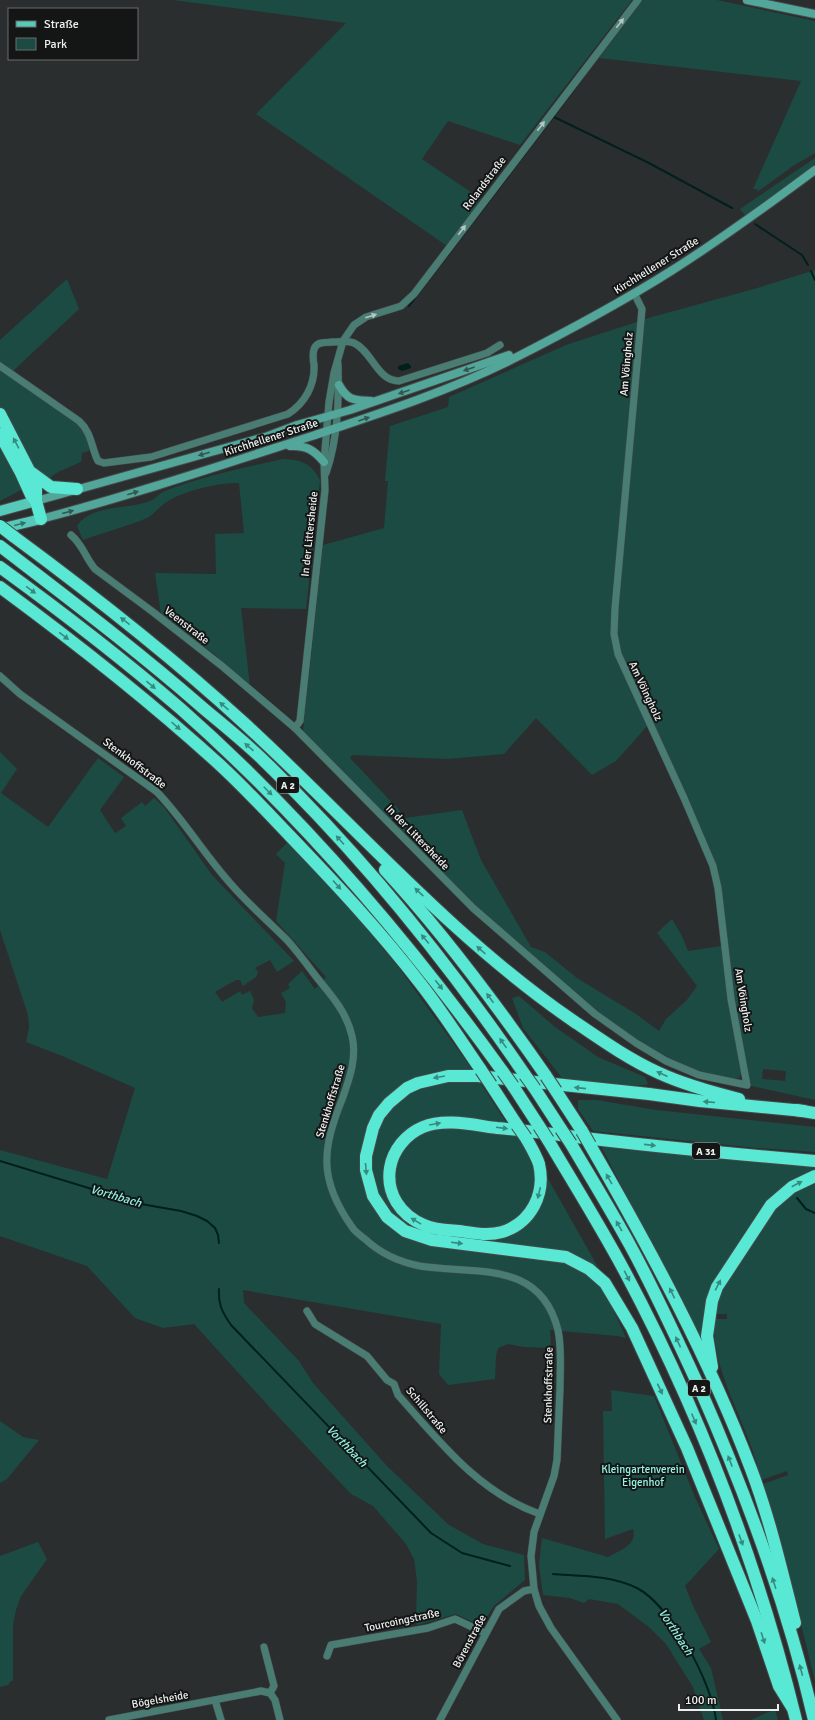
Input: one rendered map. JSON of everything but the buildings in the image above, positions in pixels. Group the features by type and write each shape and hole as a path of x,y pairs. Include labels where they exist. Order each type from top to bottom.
{"highway":[{"path":"0,414 31,473 37,489 36,501 41,519"},
{"path":"0,434 22,473 30,495 36,501"},
{"path":"31,473 51,487 77,489"},
{"path":"0,528 85,589 161,650 244,723 389,865 487,955 544,1001 626,1055 658,1073 698,1089 742,1100 809,1112"},
{"name":"A 2","path":"0,546 149,661 260,756 377,880 484,1015 571,1144 631,1248 685,1356 724,1444 776,1587 814,1720"},
{"name":"A 2","path":"0,567 43,599 180,709 246,770 291,815 361,890 440,986 513,1086 548,1140 594,1217 625,1273 694,1418 725,1494 754,1576 773,1636 796,1720"},
{"path":"0,587 114,674 169,719 221,766 356,906 420,983 517,1124 526,1138 538,1163 541,1180 538,1200 527,1217 510,1229 501,1232 482,1234 425,1226 398,1206 390,1185 389,1174 394,1155 407,1137 416,1130 426,1126 446,1123 463,1124 594,1142"},
{"path":"284,761 390,876 437,930 486,992 546,1076 582,1131 594,1142 663,1275 713,1378 751,1470 774,1541 799,1638 794,1647"},
{"path":"291,837 361,890"},
{"path":"792,1707 779,1686 757,1621 687,1448 632,1328 605,1283 589,1269 566,1257 432,1240 405,1231 387,1217 373,1196 368,1183 366,1156 373,1128 388,1104 407,1088 418,1083 448,1076 478,1076 809,1112"},
{"name":"A 31","path":"594,1142 815,1161"},
{"path":"713,1378 707,1336 712,1301 717,1287 771,1205 792,1186 815,1176"}],"main road":[{"path":"747,0 815,14"},
{"name":"Kirchhellener Straße","path":"0,528 41,519 96,504 285,446 440,390 508,361 596,316 634,293 690,258 815,170"},
{"name":"Kirchhellener Straße","path":"777,198 815,175"},
{"name":"Kirchhellener Straße","path":"0,511 246,442 337,414 542,343"},
{"path":"339,385 345,394 351,399 376,401"},
{"path":"285,446 306,447 316,453 324,462"}],"street":[{"name":"Rolandstraße","path":"327,417 334,373 343,341 354,325 366,317 401,306 414,294 638,0"},
{"name":"Am Vöingholz","path":"634,293 642,309 615,608 614,634 618,654 684,798 713,866 718,888 732,999 747,1086"},
{"name":"Kirchhellener Straße","path":"0,366 79,421 91,438 98,461 104,464 146,458 288,414 304,400 311,386 314,370 313,354 316,345 320,343 343,341 355,343 385,376 392,381 399,381 487,353 500,345"},
{"name":"Rolandstraße","path":"337,414 339,385 338,359"},
{"name":"In der Littersheide","path":"325,475 330,460 337,414"},
{"name":"In der Littersheide","path":"327,417 324,462 325,475 300,721 295,728 473,908 595,1014 636,1043 666,1061 699,1075 747,1086"},
{"name":"Veenstraße","path":"71,535 80,542 95,570 222,666 295,728"},
{"name":"Stenkhoffstraße","path":"0,676 20,694 157,792 172,807 211,861 230,883 287,941 341,1008 352,1035 354,1048 353,1064 332,1127 326,1157 328,1177 336,1201 354,1230 373,1247 386,1255 407,1263 430,1267 484,1270 514,1278 531,1288 549,1308 556,1324 560,1343 558,1460 554,1476 540,1514 532,1548 534,1589 539,1606 551,1628 617,1720"},
{"name":"Schillstraße","path":"307,1311 315,1324 367,1356 387,1380 394,1384 398,1394 450,1454 468,1470 516,1504 540,1514"},
{"name":"Börenstraße","path":"440,1720 499,1609 524,1591 534,1589"},
{"name":"Tourcoingstraße","path":"327,1656 331,1645 428,1628 455,1619 485,1633"},
{"path":"264,1647 274,1686 270,1692 275,1700 280,1720"},
{"name":"Bögelsheide","path":"109,1720 215,1700 270,1692"},
{"path":"215,1700 221,1720"}],"green space":[{"path":"173,0 632,0 520,145 448,121 422,159 481,199 447,246 256,114 346,23"},
{"path":"643,0 717,0 815,21 815,153 793,166 757,192 758,189 753,189 801,81 599,58"},
{"path":"815,158 815,165 745,215 740,209"},
{"path":"815,270 815,1100 747,1085 713,866 649,724 616,761 592,775 536,718 504,754 447,759 352,755 350,758 400,811 390,821 303,731 323,545 384,528 388,481 385,481 390,426 448,407 449,397 566,345 652,317 754,289","holes":["763,1069 786,1071 785,1081 762,1079"]},
{"path":"67,279 79,309 13,371 0,362 0,340"},
{"path":"0,369 82,426 91,447 89,448 89,451 82,453 81,462 58,472 48,479 34,468 0,408"},
{"path":"0,444 21,483 21,490 0,501"},
{"path":"283,459 296,460 309,466 317,474 320,480 306,609 241,608 250,686 213,653 161,614 155,573 216,574 215,534 244,533 239,483 222,484 183,494 165,503 147,518 83,540 77,526 83,519 100,511 141,504 152,500 165,491 194,481"},
{"path":"0,752 17,769 1,793 48,827 98,758 124,777 100,810 115,833 126,826 121,818 142,802 145,806 154,798 164,807 212,875 294,961 277,972 270,960 255,968 258,972 256,977 243,986 240,980 236,980 215,992 222,1002 240,991 242,995 250,991 254,1000 252,1008 258,1017 285,1013 286,1002 281,993 290,988 288,984 302,971 315,989 326,977 276,921 285,863 276,854 288,842 344,902 396,964 469,1065 505,1121 543,1170 603,1276 612,1307 626,1338 550,1330 551,1348 524,1347 508,1344 498,1348 496,1356 495,1379 448,1385 439,1374 441,1324 243,1290 244,1303 299,1361 313,1383 387,1466 449,1525 483,1544 524,1555 525,1580 494,1606 481,1626 456,1614 417,1625 417,1581 414,1559 406,1544 373,1506 351,1494 194,1324 163,1328 135,1318 87,1266 0,1236 0,1150 107,1179 135,1088 60,1055 26,1042 29,1028 28,1015 0,930"},
{"path":"462,810 481,860 531,947 545,952 577,978 636,1014 659,1031 666,1019 686,1001 697,986 657,933 672,919 682,936 688,951 721,946 742,1072 739,1078 727,1079 692,1070 653,1051 608,1020 508,937 398,830 405,818"},
{"path":"519,996 555,1027 598,1057 645,1077 648,1084 620,1085 562,1078 523,1028 512,998"},
{"path":"578,1100 597,1100 656,1110 815,1127 815,1152 757,1148 593,1131 578,1109"},
{"path":"601,1146 815,1166 815,1171 799,1176 791,1182 719,1274 703,1344"},
{"path":"815,1179 815,1681 785,1560 763,1484 788,1475 787,1471 761,1480 749,1440 732,1400 719,1360 715,1339 714,1319 727,1319 727,1314 715,1314 718,1300 730,1275 773,1210 791,1191"},
{"name":"Kleingartenverein Eigenhof","path":"611,1390 654,1396 694,1495 719,1549 685,1586 711,1642 699,1649 711,1668 723,1720 704,1720 693,1687 666,1644 649,1627 618,1604 589,1599 584,1603 570,1598 543,1595 539,1565 542,1538 608,1557 622,1550 633,1539 633,1529 605,1539 603,1411 612,1411"},
{"path":"0,1421 23,1437 39,1440 7,1479 0,1483"},
{"path":"38,1542 47,1559 21,1596 13,1624 13,1681 11,1681 8,1685 0,1687 0,1556"},
{"path":"775,1709 778,1720 751,1720"}],"shaded area":[{"path":"408,363 411,368 402,371 398,369 398,366"}],"waterway":[{"path":"409,306 576,87"},
{"path":"554,117 649,163 732,208"},
{"path":"755,224 802,255 808,265"},
{"path":"811,271 815,280"},
{"name":"Vorthbach","path":"0,1161 141,1204 181,1211 197,1216 207,1221 215,1228 219,1243"},
{"path":"797,1198 806,1209 815,1213"},
{"name":"Vorthbach","path":"219,1289 221,1308 231,1325 431,1533 462,1553 510,1566"},
{"name":"Vorthbach","path":"553,1574 606,1578 637,1588 650,1597 676,1628 688,1647 707,1686 716,1720"}]}
